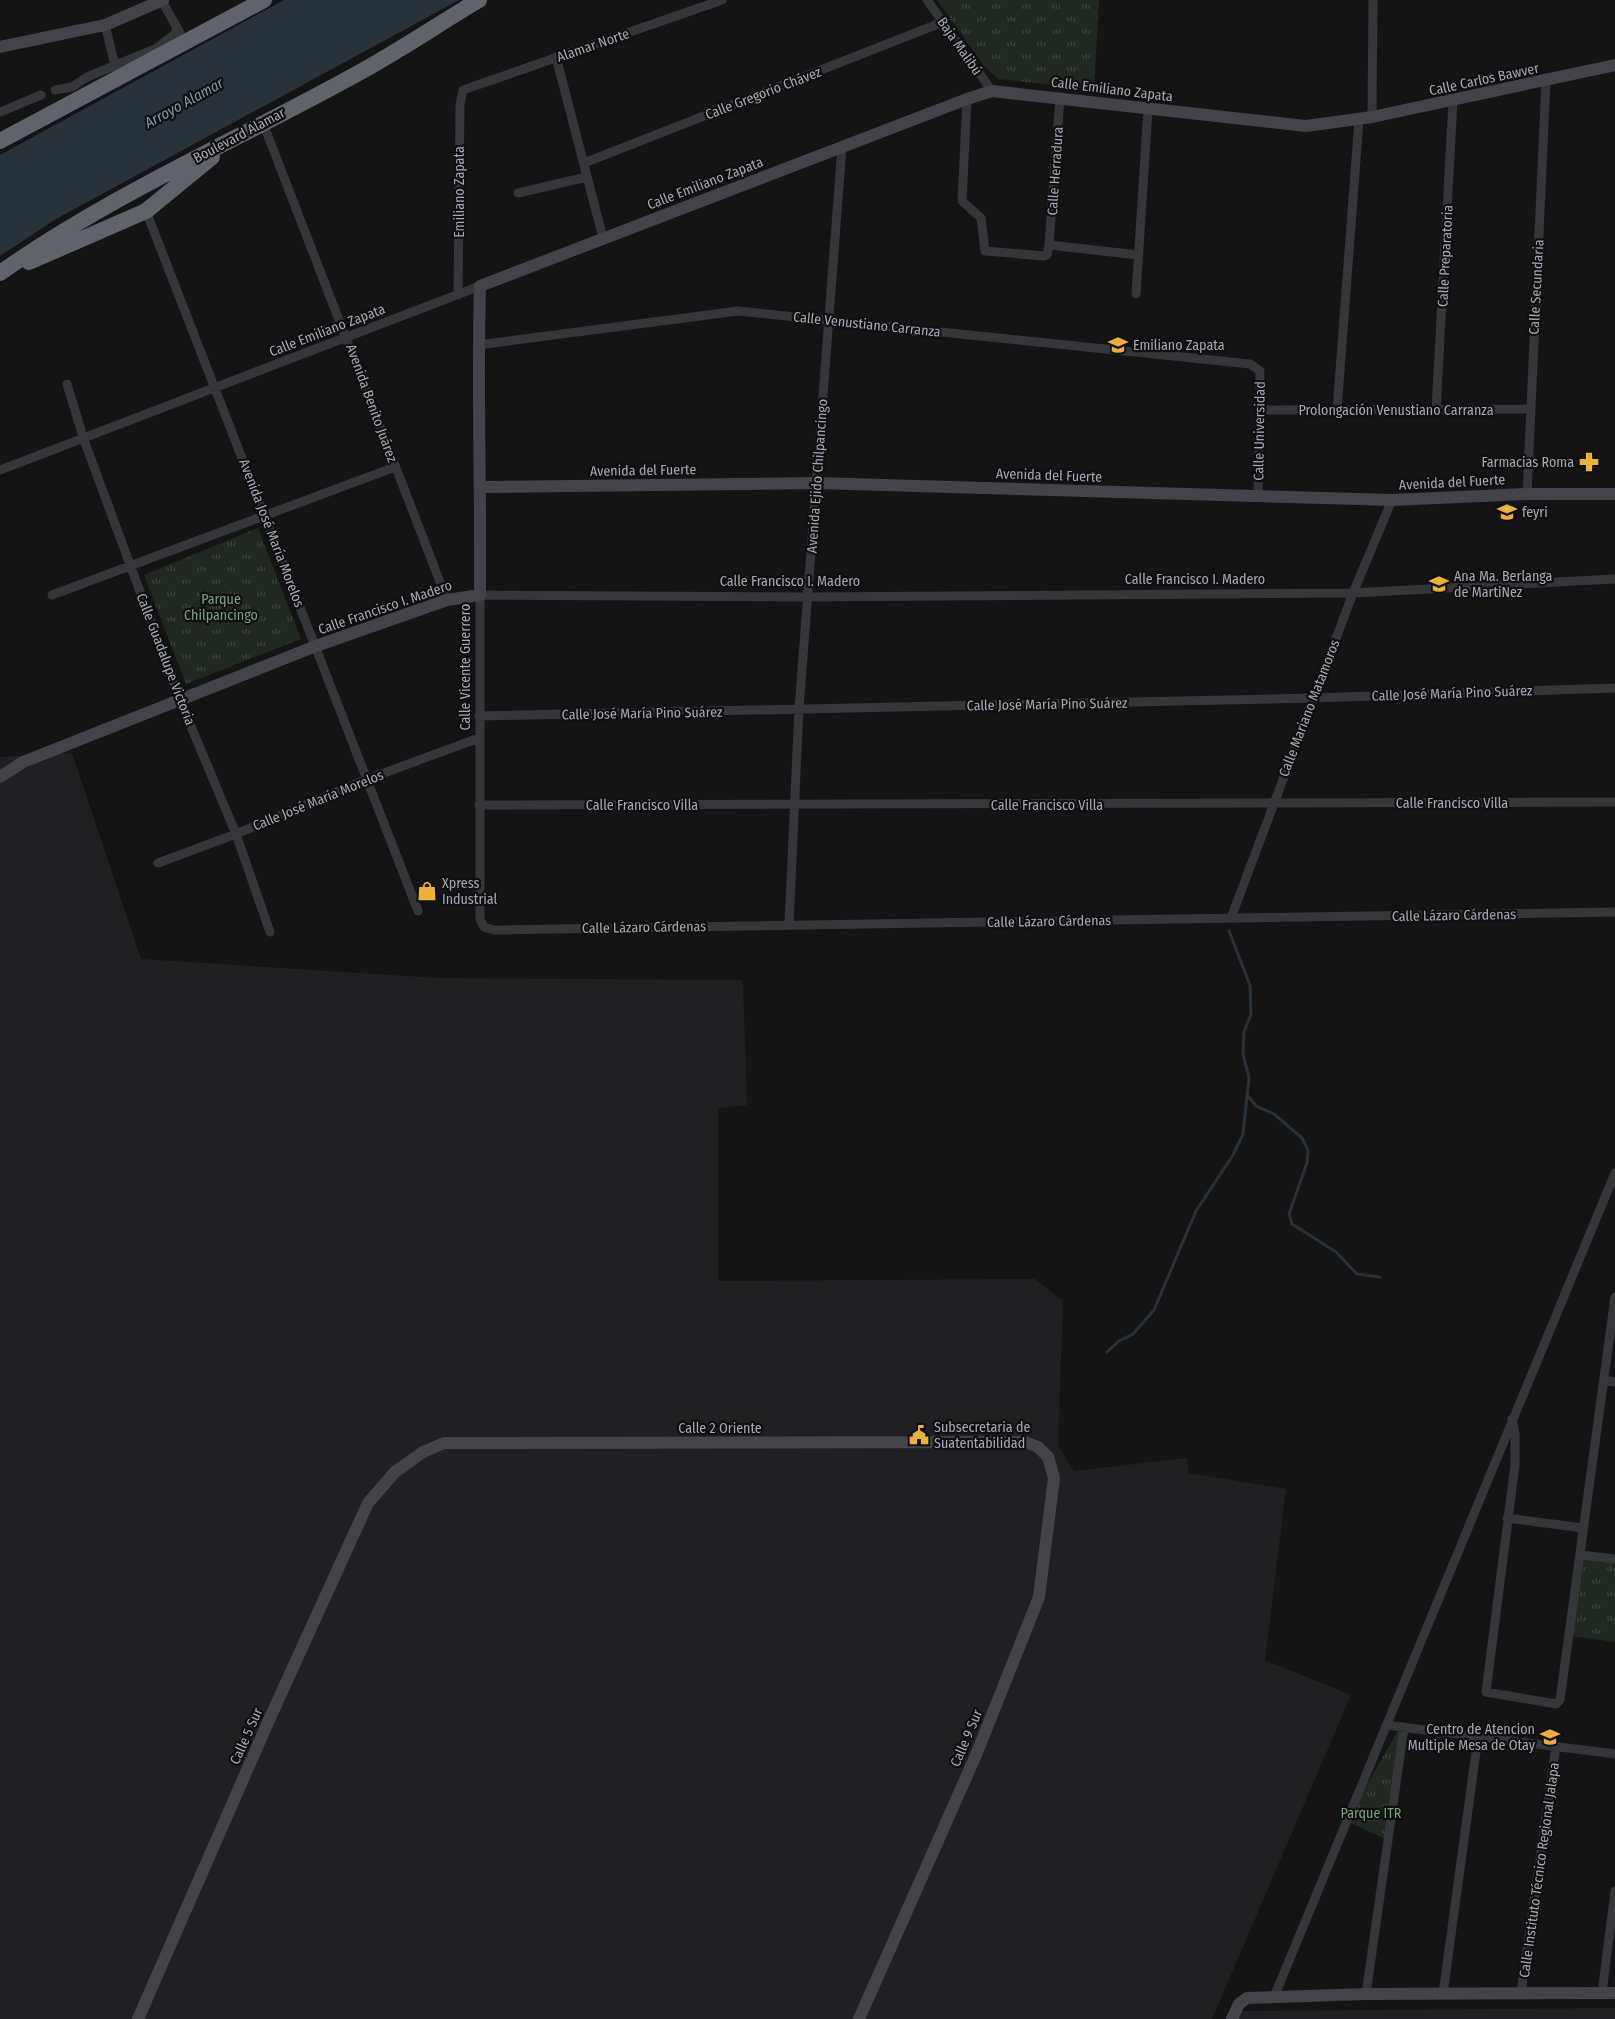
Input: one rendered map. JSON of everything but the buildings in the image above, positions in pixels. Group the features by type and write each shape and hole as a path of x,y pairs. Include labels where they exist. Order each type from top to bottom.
{"highway":[{"path":"0,141 181,35 264,0"},
{"name":"Boulevard Alamar","path":"0,273 83,219 236,136 354,76 479,0"},
{"path":"0,273 146,211 236,136"}],"street":[{"path":"0,47 105,24 163,0 181,35"},
{"name":"Alamar Norte","path":"463,90 722,0"},
{"name":"Baja Malibú","path":"927,0 992,91"},
{"path":"1372,118 1373,0"},
{"name":"Calle Gregorio Chávez","path":"584,163 943,22"},
{"path":"105,24 115,65"},
{"path":"55,90 72,87 115,65 154,49 175,34 181,35"},
{"path":"556,57 603,238"},
{"name":"Calle Carlos Bawver","path":"1359,120 1453,102 1615,65"},
{"name":"Calle Secundaria","path":"1528,494 1546,81"},
{"name":"Emiliano Zapata","path":"458,295 460,104 463,90"},
{"name":"Calle Emiliano Zapata","path":"0,470 84,440 603,238 992,91 1060,97 1148,109 1306,126 1359,120"},
{"path":"0,112 41,95"},
{"name":"Calle Herradura","path":"1049,245 1060,97"},
{"path":"967,99 962,201 981,218 985,251 1044,256 1047,255 1049,245 1138,255"},
{"name":"Calle Preparatoria","path":"1436,410 1453,102"},
{"path":"1136,294 1148,109"},
{"path":"1337,410 1359,120"},
{"name":"Avenida Benito Juárez","path":"263,122 348,338 395,467 447,600"},
{"name":"Avenida Ejido Chilpancingo","path":"789,924 799,709 842,147"},
{"path":"518,193 587,177"},
{"name":"Avenida José María Morelos","path":"146,211 267,516 365,780 418,911"},
{"name":"Calle Vicente Guerrero","path":"480,286 478,345 482,487 479,805 480,919 484,927"},
{"name":"Calle Venustiano Carranza","path":"478,345 738,311 1250,364 1256,367"},
{"name":"Calle Universidad","path":"1256,367 1260,371 1258,497"},
{"name":"Calle Guadalupe Victoria","path":"67,384 84,440 180,700 236,834 270,932"},
{"name":"Prolongación Venustiano Carranza","path":"1260,410 1531,409"},
{"path":"52,595 395,467"},
{"name":"Avenida del Fuerte","path":"482,487 817,483 1392,500 1528,494 1615,494"},
{"name":"Calle Mariano Matamoros","path":"1231,918 1354,593 1392,500"},
{"name":"Calle Francisco I. Madero","path":"0,777 23,762 316,646 447,600 480,595 808,597 1354,593 1615,579"},
{"name":"Calle José María Pino Suárez","path":"480,716 1314,698 1615,688"},
{"name":"Calle José María Morelos","path":"158,863 236,834 365,780 479,738"},
{"name":"Calle Francisco Villa","path":"479,805 794,806 1615,802"},
{"name":"Calle Lázaro Cárdenas","path":"484,927 494,930 1615,912"},
{"path":"1274,1997 1615,1173"},
{"path":"1512,1418 1516,1453 1506,1518 1486,1692 1488,1694 1556,1704 1560,1700 1615,1297"},
{"path":"1604,1380 1615,1382"},
{"name":"Calle 2 Oriente","path":"395,1472 423,1452 444,1443 1025,1442 1038,1447 1048,1457"},
{"name":"Calle 9 Sur","path":"859,2019 976,1755 1039,1597 1054,1478 1048,1457"},
{"name":"Calle 5 Sur","path":"138,2019 269,1720 368,1502 395,1472"},
{"path":"1506,1518 1584,1528"},
{"path":"1581,1555 1615,1559"},
{"path":"1386,1725 1615,1754"},
{"path":"1366,1994 1404,1728"},
{"path":"1443,1994 1478,1737"},
{"name":"Calle Instituto Técnico Regional Jalapa","path":"1521,1993 1556,1746"},
{"path":"1602,1993 1615,1891"},
{"path":"1232,2019 1242,2000 1274,1997 1366,1994 1615,1992"}],"shaded area":[{"path":"72,753 141,959 438,978 743,980 747,1105 718,1108 718,1281 1035,1279 1063,1301 1058,1445 1074,1471 1187,1458 1189,1473 1286,1489 1265,1660 1351,1695 1212,2019 0,2019 0,757"},
{"path":"1615,2008 1615,2019 1239,2019 1242,2011"}],"green space":[{"path":"937,0 1099,0 1094,89 998,79 984,66"},
{"name":"Parque Chilpancingo","path":"258,528 301,639 186,684 144,575"},
{"path":"1582,1556 1615,1560 1615,1642 1571,1636"},
{"name":"Parque ITR","path":"1400,1727 1386,1839 1346,1821"}],"water":[{"name":"Arroyo Alamar","path":"284,0 459,0 56,219 0,256 0,155"}],"waterway":[{"path":"1107,1352 1119,1341 1133,1334 1154,1310 1196,1211 1233,1155 1243,1134 1249,1078 1243,1054 1244,1032 1251,1014 1250,985 1229,931"},
{"path":"1248,1096 1256,1106 1274,1114 1302,1138 1308,1150 1307,1163 1289,1214 1292,1224 1336,1252 1357,1274 1380,1277"}],"place":[{"name":"Emiliano Zapata","path":"1118,345"},
{"name":"Farmacias Roma","path":"1589,462"},
{"name":"feyri","path":"1507,512"},
{"name":"Ana Ma. Berlanga de MartiNez","path":"1439,584"},
{"name":"Xpress Industrial","path":"427,891"},
{"name":"Subsecretaria de Suatentabilidad","path":"919,1435"},
{"name":"Centro de Atencion Multiple Mesa de Otay","path":"1550,1737"}]}
